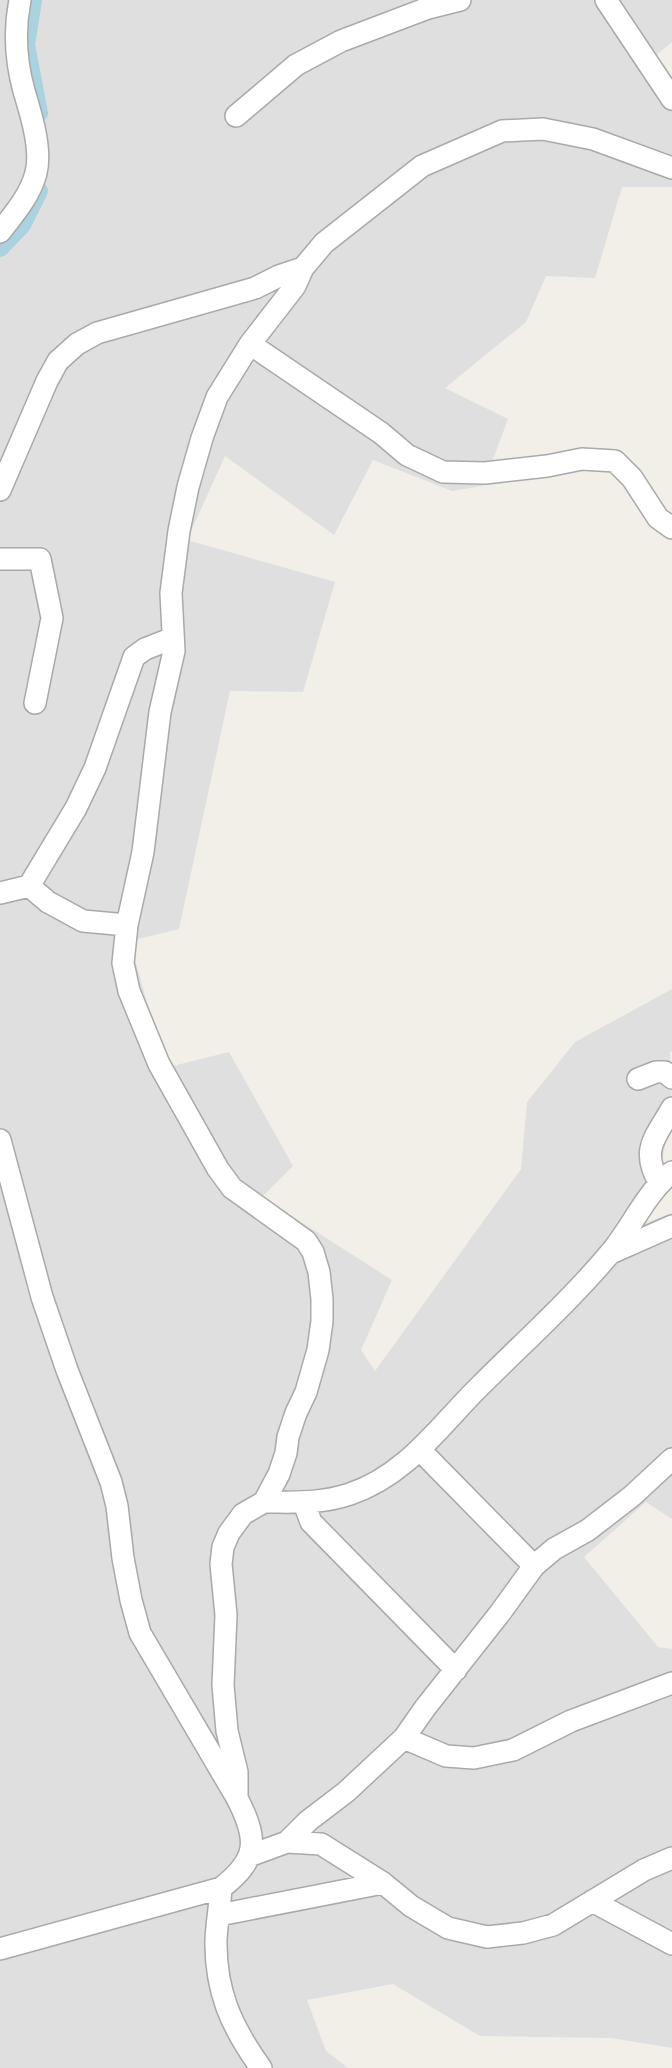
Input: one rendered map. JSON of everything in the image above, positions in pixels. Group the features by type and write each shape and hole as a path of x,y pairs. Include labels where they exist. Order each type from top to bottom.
{"street":[{"path":"0,232 22,203 36,172 37,155 34,130 24,90 16,40 20,0"},
{"path":"236,116 296,65 341,41 428,8 460,0"},
{"path":"606,0 672,99"},
{"path":"264,1502 279,1474 286,1453 288,1437 306,1392 318,1350 322,1321 319,1272 306,1241 232,1188 218,1169 159,1064 129,991 123,963 127,925 142,852 160,712 174,651 171,593 179,531 188,487 202,438 217,397 250,344 295,286 303,268 324,243 422,166 502,131 543,129 592,139 672,168"},
{"path":"0,490 47,381 58,361 77,344 97,333 255,288 279,276 303,268"},
{"path":"250,344 381,434 407,455 428,467 443,472 485,473 547,466 582,459 615,461 632,478 658,518 672,528"},
{"path":"0,559 40,559 52,618 35,703"},
{"path":"0,893 29,886 76,808 95,768 134,657 145,649 173,638"},
{"path":"29,886 48,902 83,921 127,925"},
{"path":"638,1079 656,1072 665,1072 672,1078"},
{"path":"237,1798 237,1772 227,1731 223,1685 226,1615 221,1564 223,1547 229,1533 243,1514 264,1502 304,1503 351,1494 398,1470 420,1450 481,1385 567,1301 623,1236 666,1177 652,1170 649,1157 653,1141 672,1108"},
{"path":"0,1140 42,1297 67,1370 111,1482 117,1506 131,1600 140,1633 237,1798 249,1821 252,1842 249,1856 238,1874 221,1887 0,1949"},
{"path":"610,1253 672,1226"},
{"path":"420,1450 534,1566"},
{"path":"287,1842 308,1821 346,1792 404,1738 534,1566 554,1549 588,1530 632,1496 672,1459"},
{"path":"304,1503 311,1522 456,1670"},
{"path":"404,1738 446,1756 474,1758 513,1750 571,1721 672,1683"},
{"path":"249,1856 287,1842 321,1844 351,1861 411,1906 448,1928 487,1937 523,1933 553,1925 644,1870 672,1858"},
{"path":"219,1915 383,1883"},
{"path":"221,1887 216,1936 217,1970 224,2005 241,2040 261,2068"},
{"path":"592,1901 672,1944"}],"shaded area":[{"path":"0,0 672,0 672,42 654,57 672,87 672,187 622,187 595,278 546,276 526,322 445,388 508,419 483,486 452,491 373,460 334,535 225,456 187,540 335,582 303,692 230,691 179,929 130,941 165,1068 229,1052 293,1166 262,1197 392,1280 361,1350 375,1371 521,1169 527,1102 575,1042 672,989 672,1051 670,1052 672,1106 663,1157 643,1224 672,1213 672,1519 646,1502 584,1557 658,1647 672,1649 672,2048 611,2038 480,2036 393,1984 307,2000 326,2051 348,2068 0,2068"}],"waterway":[{"path":"33,0 26,45 39,113"},
{"path":"0,248 22,225 39,191"}]}
